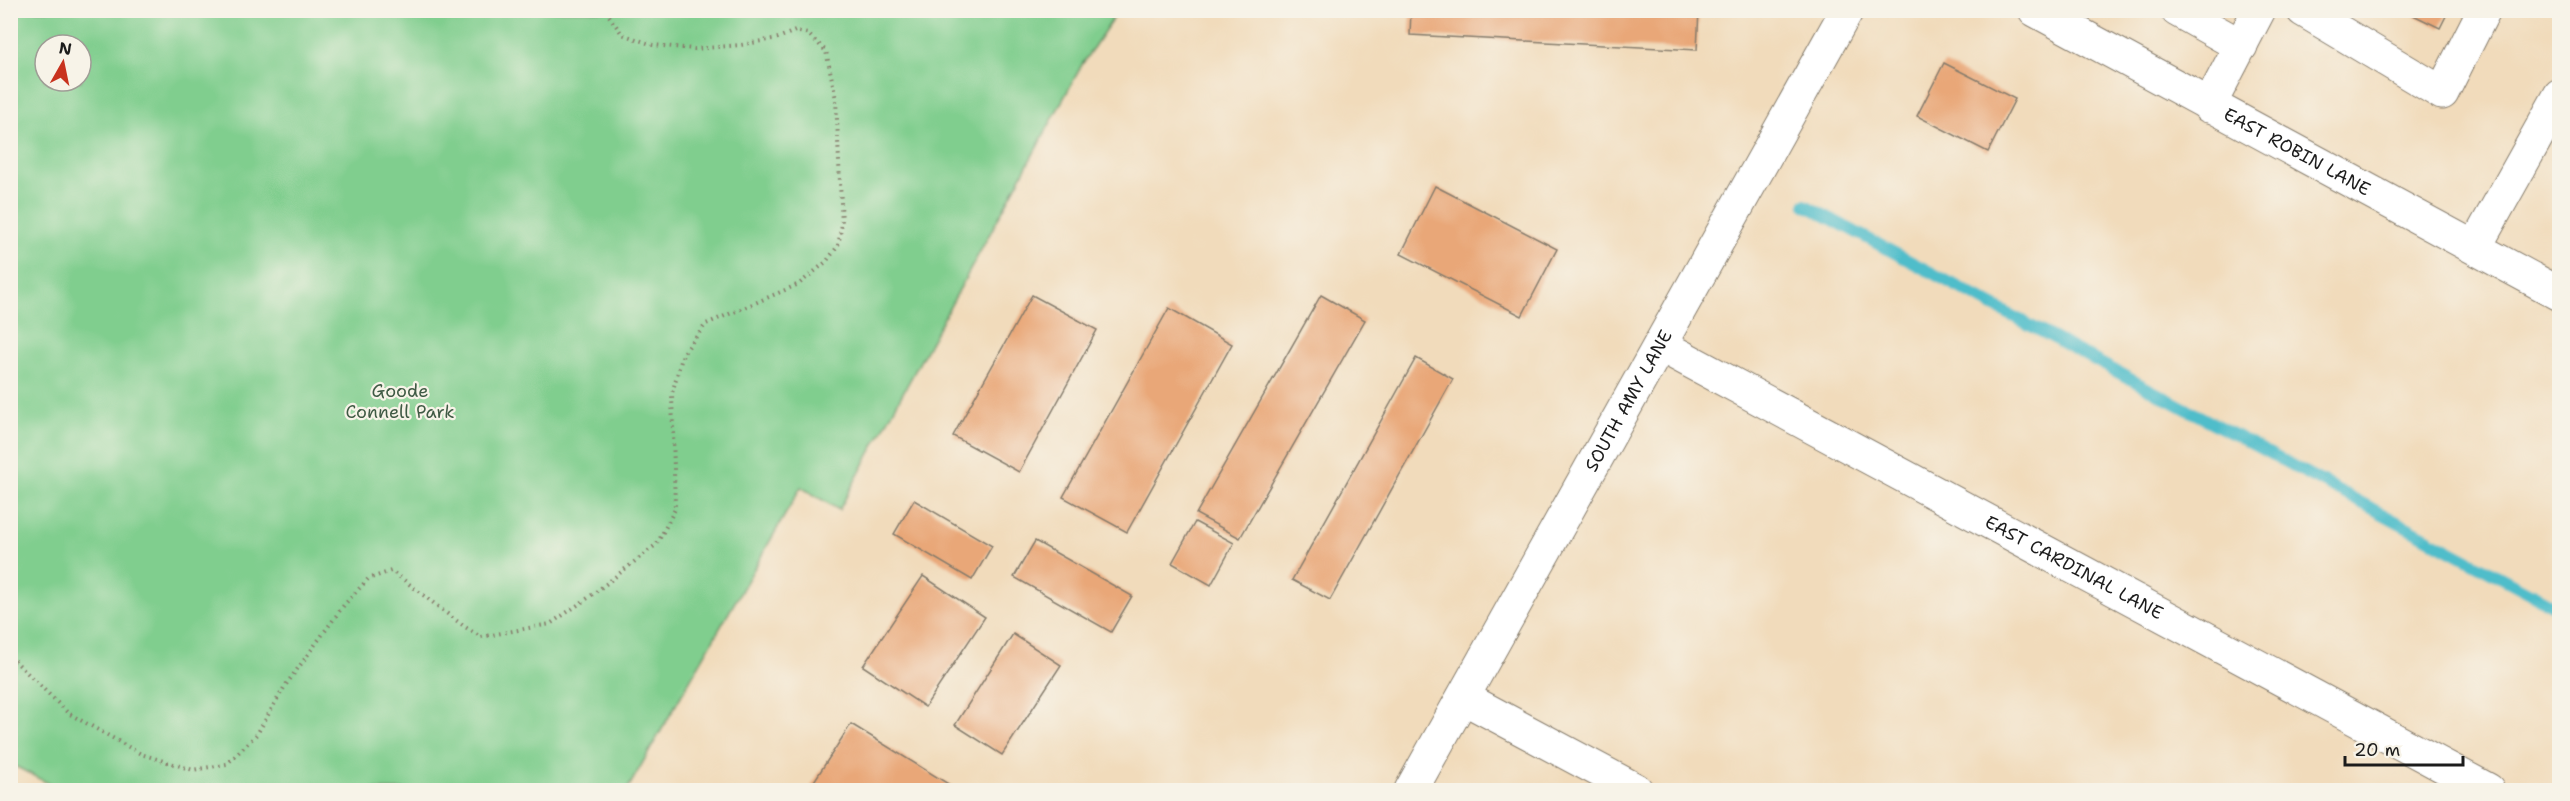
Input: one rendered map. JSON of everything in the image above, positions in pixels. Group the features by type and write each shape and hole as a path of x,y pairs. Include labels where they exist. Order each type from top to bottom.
{"street":[{"name":"SOUTH AMY LANE","path":"1411,790 1847,10"},
{"name":"EAST ROBIN LANE","path":"2035,10 2559,294"},
{"path":"2177,10 2241,46"},
{"path":"2209,106 2259,10"},
{"path":"2303,10 2442,93 2484,10"},
{"path":"2475,247 2559,95"},
{"name":"EAST CARDINAL LANE","path":"1660,345 2488,790"},
{"path":"1464,698 1636,790"}],"path":[{"path":"10,656 68,713 141,754 193,770 227,764 257,734 285,686 314,645 344,605 368,579 391,571 420,591 460,625 481,637 550,624 588,598 657,544 675,509 672,393 683,354 706,324 799,284 826,262 838,246 842,224 836,99 826,51 808,34 795,31 778,38 741,45 694,49 653,45 622,34 605,10"}],"green space":[{"name":"Goode Connell Park","path":"11,10 1118,11 1083,63 839,510 801,487 627,790 61,790 11,764"}],"building":[{"path":"1411,10 1699,10 1697,50 1410,35"},
{"path":"2403,10 2449,10 2440,28"},
{"path":"1944,63 2015,99 1988,152 1917,116"},
{"path":"1435,186 1557,249 1522,316 1401,254"},
{"path":"1032,295 1097,330 1019,472 953,436"},
{"path":"1321,295 1365,320 1240,538 1196,514"},
{"path":"1169,308 1232,344 1127,532 1063,497"},
{"path":"1416,358 1453,379 1330,600 1292,580"},
{"path":"914,500 992,546 972,580 894,534"},
{"path":"1195,522 1234,543 1211,585 1172,563"},
{"path":"1035,541 1132,596 1111,632 1014,577"},
{"path":"923,576 985,617 925,707 863,666"},
{"path":"1013,634 1061,665 1002,755 955,725"},
{"path":"851,724 958,790 818,790 811,786"}],"waterway":[{"path":"1805,205 2560,609"}]}
